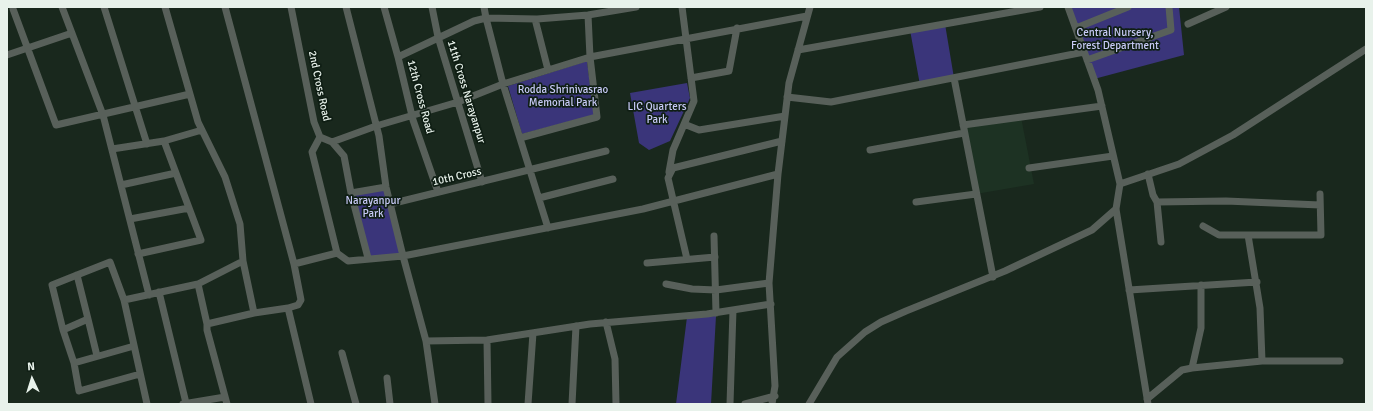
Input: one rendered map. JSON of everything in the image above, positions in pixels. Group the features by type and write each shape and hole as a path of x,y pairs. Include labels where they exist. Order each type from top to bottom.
{"street":[{"path":"62,7 103,115 149,295"},
{"path":"104,7 147,144"},
{"path":"165,7 202,130 225,177 240,224 243,261 254,313"},
{"path":"208,324 254,313 288,308 298,305 301,300 294,264 225,7"},
{"name":"2nd Cross Road","path":"291,7 314,122 320,137 332,142 344,156 351,193 368,258"},
{"path":"346,7 376,126 386,187 402,256 426,341 435,404"},
{"name":"12th Cross Road","path":"384,7 412,116 438,192"},
{"name":"11th Cross Narayanpur","path":"432,7 438,37 482,182"},
{"path":"484,7 503,84 548,228"},
{"path":"398,57 474,21 486,18 535,19 588,15 636,7"},
{"path":"682,7 694,101 673,150 668,178 675,201 687,259"},
{"path":"772,404 775,396 769,283 778,174 789,82 810,7"},
{"path":"798,50 1040,7"},
{"path":"1068,7 1102,106 1120,184 1116,209 1148,401"},
{"path":"1076,28 1128,7"},
{"path":"1087,60 1171,30 1169,7"},
{"path":"1188,24 1226,7"},
{"path":"12,9 28,47 56,125 190,94"},
{"path":"520,138 597,117 590,57 588,15"},
{"path":"332,142 376,126 458,102 503,84 590,57 737,28 807,16"},
{"path":"535,19 548,70"},
{"path":"691,78 729,71 737,28"},
{"path":"7,55 72,33"},
{"path":"1120,184 1179,164 1233,135 1366,49"},
{"path":"787,97 831,102 1084,52"},
{"path":"954,78 993,277"},
{"path":"963,125 1102,106"},
{"path":"684,124 699,130 785,116"},
{"path":"112,149 164,141 202,130"},
{"path":"870,150 964,133"},
{"path":"320,137 312,152 337,253 348,261 402,256 548,228 675,201 778,174"},
{"path":"138,254 201,240 164,141"},
{"path":"668,178 673,168 782,141"},
{"name":"10th Cross","path":"390,204 606,151"},
{"path":"1028,168 1114,156"},
{"path":"121,185 176,173"},
{"path":"1148,174 1153,195 1157,202 1161,242"},
{"path":"539,198 613,179"},
{"path":"351,193 386,187"},
{"path":"916,202 976,194"},
{"path":"1203,226 1219,235 1321,235 1320,194"},
{"path":"1157,202 1226,201 1320,205"},
{"path":"130,219 189,208"},
{"path":"809,404 837,358 865,332 881,322 993,277 1092,230 1116,209"},
{"path":"1248,235 1260,308 1262,361"},
{"path":"714,236 716,313"},
{"path":"294,264 337,253"},
{"path":"647,263 715,257"},
{"path":"124,300 198,284 243,261"},
{"path":"140,374 79,391 74,363 63,330 52,285 110,262 124,300 147,404"},
{"path":"77,275 98,356"},
{"path":"1129,290 1256,282"},
{"path":"666,284 692,289 716,290 769,283"},
{"path":"159,292 185,404 226,401 207,330 208,324 198,284"},
{"path":"1192,368 1201,328 1201,285"},
{"path":"426,341 487,340 606,322 716,313 770,304"},
{"path":"288,308 311,404"},
{"path":"730,404 733,310"},
{"path":"63,330 88,320"},
{"path":"606,322 615,359 616,404"},
{"path":"572,404 576,326"},
{"path":"528,404 533,334"},
{"path":"487,340 488,404"},
{"path":"74,363 134,346"},
{"path":"342,353 356,404"},
{"path":"1148,401 1182,370 1262,361 1340,361"},
{"path":"387,378 390,404"},
{"path":"746,404 775,396"}],"shaded area":[{"path":"1021,117 1034,184 976,194 963,125"}],"green space":[{"name":"Central Nursery, Forest Department","path":"1068,7 1179,7 1184,55 1094,79"},
{"path":"945,24 954,78 920,85 910,30"},
{"name":"Rodda Shrinivasrao Memorial Park","path":"587,61 594,115 522,134 508,86"},
{"name":"LIC Quarters Park","path":"687,83 690,98 670,141 649,150 639,143 630,93"},
{"name":"Narayanpur Park","path":"386,187 403,256 368,258 351,193"},
{"path":"716,316 711,404 676,404 687,317"}]}
